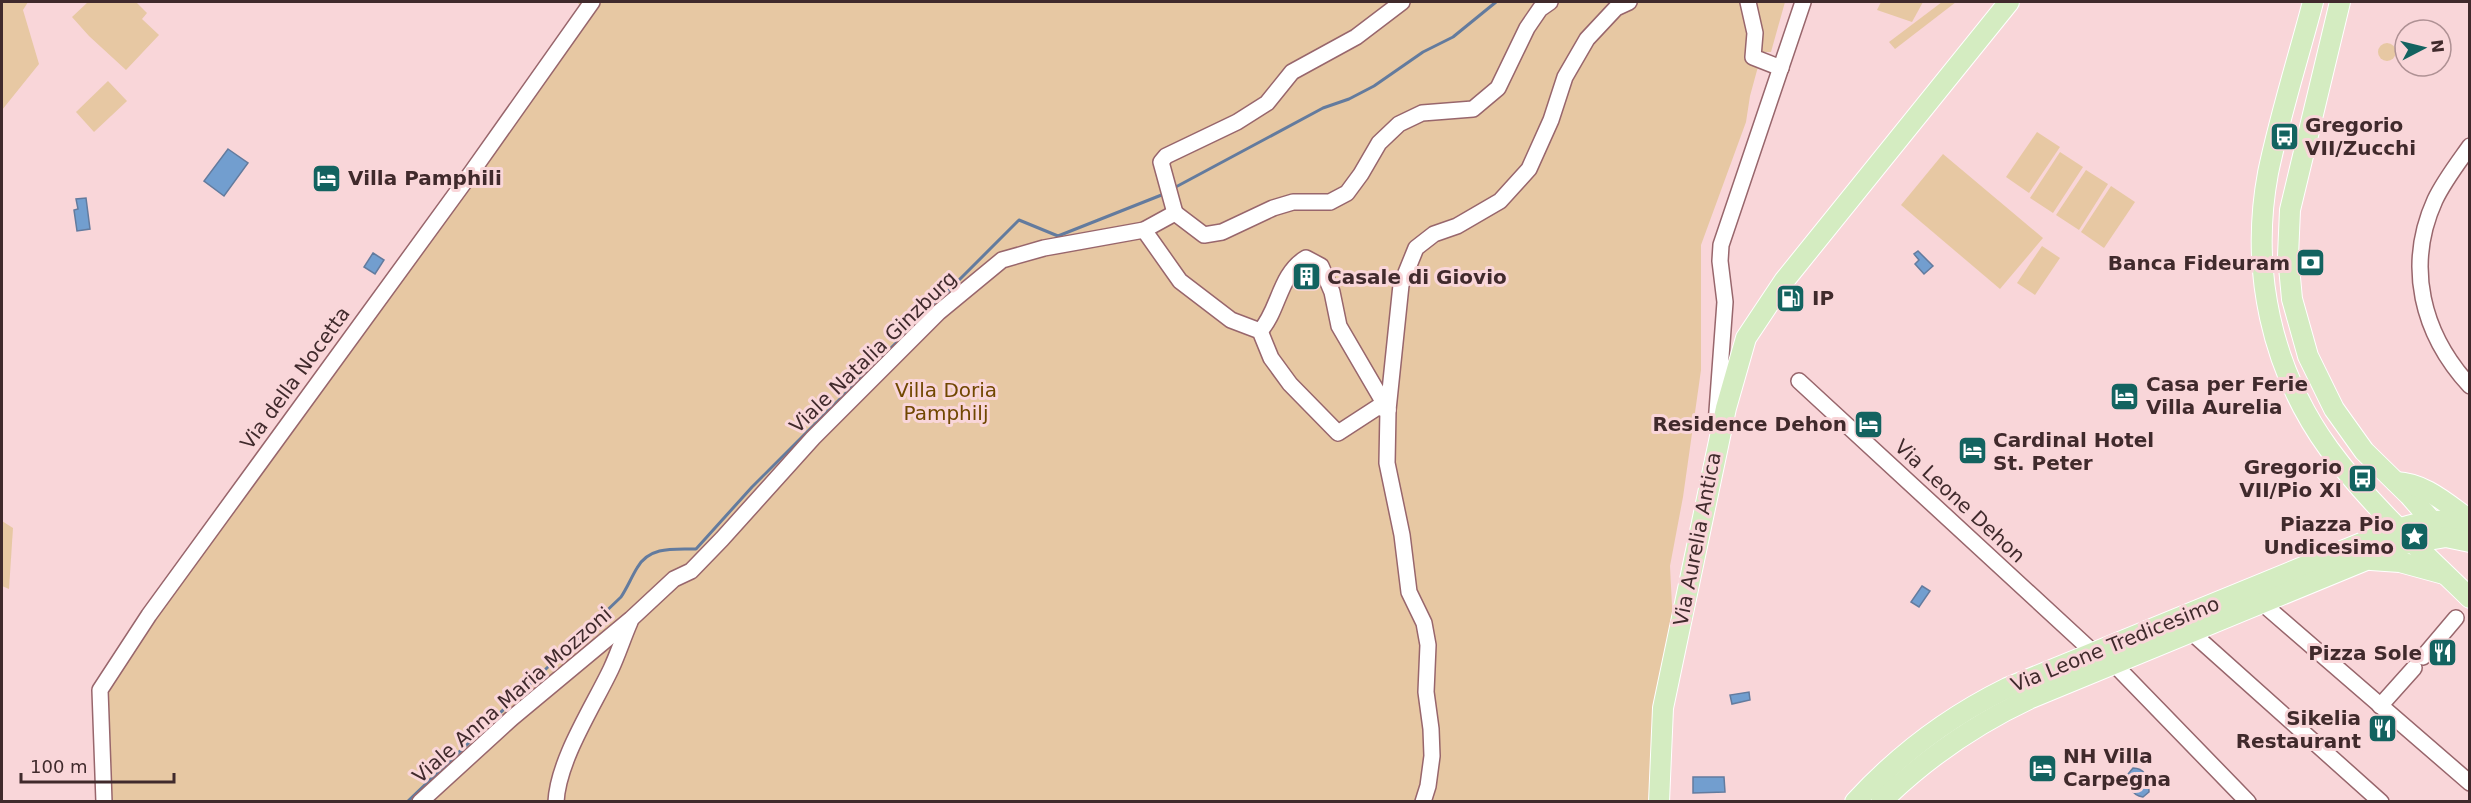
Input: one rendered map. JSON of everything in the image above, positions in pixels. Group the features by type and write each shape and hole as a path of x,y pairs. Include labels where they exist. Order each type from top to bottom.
{"main road":[{"path":"1713,470 1733,379 1746,338 1791,273 2009,2"},
{"path":"2313,2 2268,174 2262,226 2263,281 2274,338 2296,395 2329,449 2373,500 2469,598"},
{"path":"2340,2 2292,200 2288,233 2290,283 2303,342 2323,391 2358,443 2446,537 2469,555"},
{"name":"Via Aurelia Antica","path":"1659,801 1663,708 1713,470"},
{"path":"2395,482 2410,483 2421,487 2469,520"},
{"path":"2373,500 2372,523 2365,551 2446,574"},
{"path":"2407,535 2430,520 2453,521 2469,526"},
{"path":"2407,535 2446,537 2469,542"},
{"name":"Via Leone Tredicesimo","path":"1855,801 1897,760 1957,715 2007,688 2093,652 2407,535"},
{"name":"Via Leone Tredicesimo","path":"1881,801 1924,763 1977,725 2031,698 2262,603 2365,551"}],"street":[{"name":"Via della Nocetta","path":"104,801 99,700 103,683 149,615 471,173 592,2"},
{"path":"1402,2 1356,38 1292,72 1267,103 1237,122 1166,156 1161,162 1175,213 1204,235 1222,232 1273,208 1293,202 1330,202 1347,193 1379,143 1399,124 1422,113 1473,109 1498,88 1527,28 1540,9 1550,2"},
{"path":"1423,801 1428,786 1432,756 1426,692 1428,645 1424,623 1409,591 1402,535 1387,463 1388,410 1401,285 1416,248 1434,234 1457,226 1500,201 1529,169 1551,120 1565,77 1587,39 1616,8 1629,2"},
{"path":"1748,2 1755,33 1753,57 1781,68"},
{"name":"Via Aurelia Antica","path":"1713,470 1725,302 1720,261 1722,238 1803,2"},
{"path":"2469,146 2434,202 2424,233 2419,267 2423,302 2433,332 2452,366 2469,386"},
{"name":"Viale Natalia Ginzburg","path":"632,620 674,579 690,571 722,539 813,438 939,312 1002,260 1044,248 1144,230 1175,213"},
{"path":"1144,230 1180,281 1231,320 1260,332 1271,358 1290,384 1338,433 1378,408 1388,410"},
{"path":"1260,332 1267,325 1277,296 1298,263 1306,258 1321,266 1332,292 1340,327 1388,410"},
{"path":"1725,302 1732,329 1746,338"},
{"name":"Via Leone Dehon","path":"1799,381 2093,652"},
{"path":"2262,603 2469,783"},
{"path":"2380,706 2456,618"},
{"path":"556,801 571,749 632,620"},
{"name":"Viale Anna Maria Mozzoni","path":"420,801 512,718 632,620"},
{"path":"2191,632 2381,801"},
{"path":"2113,663 2248,801"}],"green space":[{"path":"2,2 28,2 23,10 39,64 2,110"},
{"path":"88,2 136,2 147,13 142,19 159,35 126,70 72,17"},
{"name":"Villa Doria Pamphilj","path":"577,2 1785,2 1771,52 1762,52 1750,96 1746,122 1701,245 1701,370 1683,497 1670,566 1673,626 1653,801 111,802 107,694 114,674 590,16"},
{"path":"1881,2 1923,2 1912,22 1877,10"},
{"path":"1942,2 1956,2 1895,49 1889,42"},
{"path":"2384,44 2393,46 2393,58 2387,61 2381,58 2378,52"},
{"path":"108,81 127,101 94,132 76,112"},
{"path":"2037,132 2060,147 2029,193 2006,177"},
{"path":"2060,152 2083,167 2053,213 2030,198"},
{"path":"1943,154 2043,238 2000,289 1901,205"},
{"path":"2086,170 2108,184 2079,230 2056,215"},
{"path":"2111,186 2135,202 2104,248 2081,232"},
{"path":"2042,246 2060,258 2035,295 2017,283"},
{"path":"2,521 13,528 9,589 2,586"}],"water":[{"path":"228,149 248,163 224,196 204,181"},
{"path":"86,198 90,229 77,231 74,210 78,209 76,199"},
{"path":"1918,251 1933,266 1924,274 1915,264 1919,260 1914,254"},
{"path":"373,253 384,260 375,274 364,267"},
{"path":"1922,586 1930,591 1919,607 1911,602"},
{"path":"1749,692 1750,700 1732,704 1730,695"},
{"path":"2133,768 2141,770 2147,780 2149,792 2143,797 2135,794 2129,786 2128,774"},
{"path":"1693,777 1724,777 1725,792 1693,793"}],"waterway":[{"path":"1172,189 1323,108 1349,99 1374,86 1423,52 1453,37 1496,2"},
{"path":"407,802 621,597 642,561 655,552 663,550 696,549 752,487 1019,220 1058,236 1164,194"}],"place":[{"name":"Gregorio VII/Zucchi","path":"2284,137"},
{"name":"Villa Pamphili","path":"327,178"},
{"name":"Banca Fideuram","path":"2311,263"},
{"name":"Casale di Giovio","path":"1306,277"},
{"name":"IP","path":"1791,298"},
{"name":"Casa per Ferie Villa Aurelia","path":"2125,396"},
{"name":"Residence Dehon","path":"1868,424"},
{"name":"Cardinal Hotel St. Peter","path":"1972,451"},
{"name":"Gregorio VII/Pio XI","path":"2363,479"},
{"name":"Piazza Pio Undicesimo","path":"2415,536"},
{"name":"Pizza Sole","path":"2443,653"},
{"name":"Sikelia Restaurant","path":"2382,729"},
{"name":"NH Villa Carpegna","path":"2042,768"}]}
